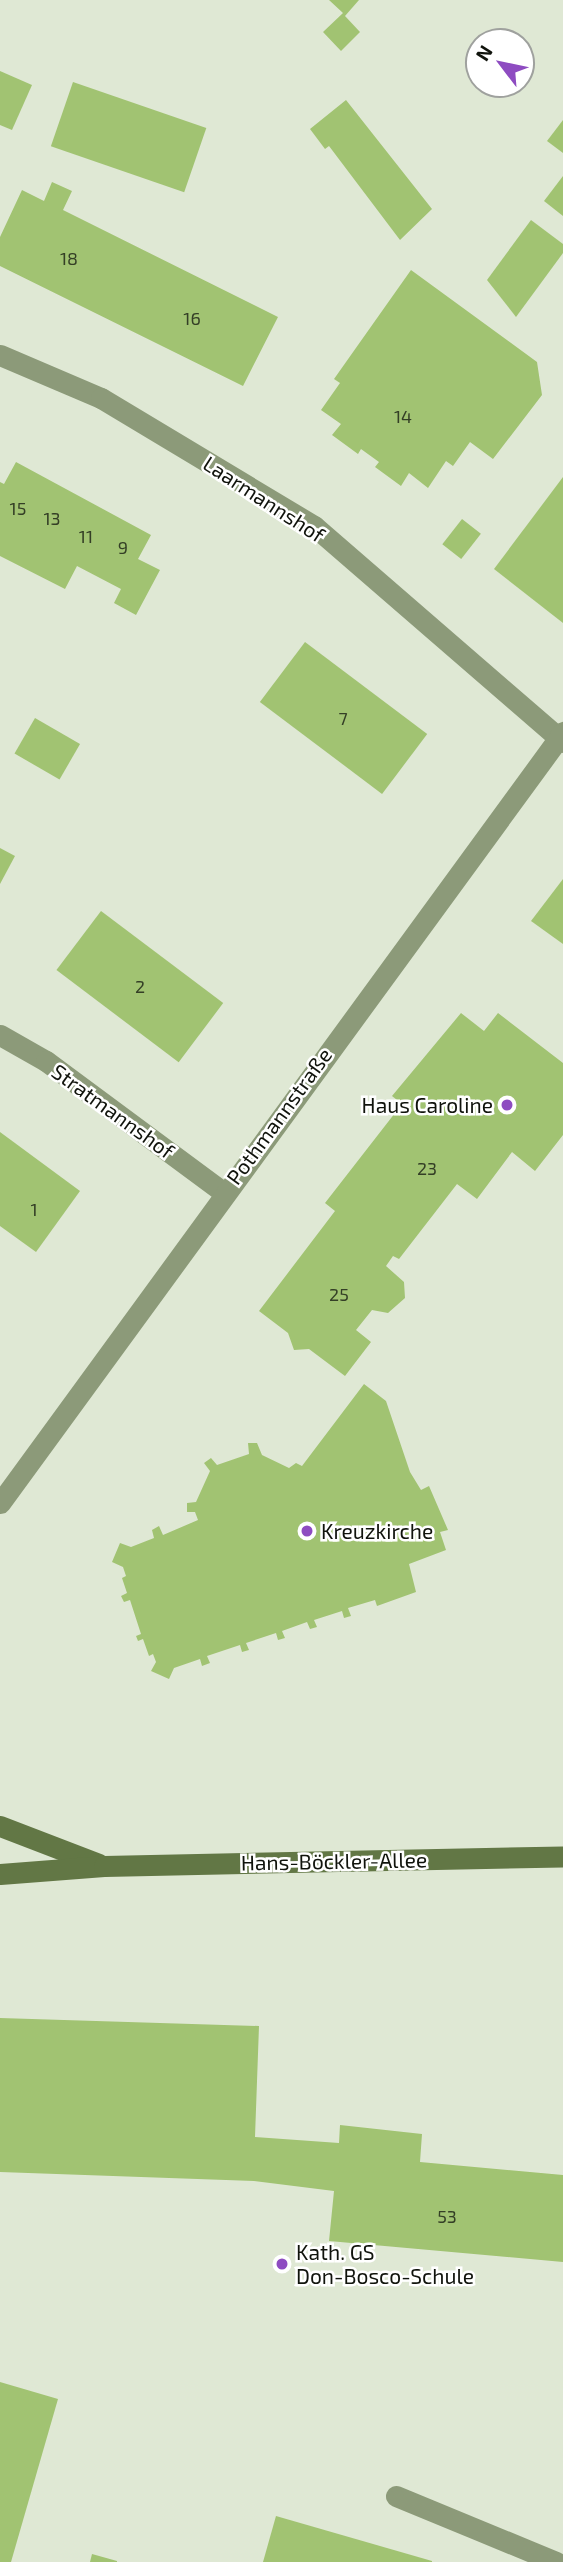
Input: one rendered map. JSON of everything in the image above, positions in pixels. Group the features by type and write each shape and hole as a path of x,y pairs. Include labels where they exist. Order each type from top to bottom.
{"street":[{"name":"Laarmannshof","path":"0,355 101,398 314,526 561,738"},
{"name":"Pothmannstraße","path":"0,1503 223,1192 561,738"},
{"name":"Stratmannshof","path":"0,1035 46,1061 223,1192"},
{"name":"Hans-Böckler-Allee","path":"0,1826 104,1866"},
{"name":"Hans-Böckler-Allee","path":"0,1874 104,1866 563,1856"},
{"path":"396,2496 556,2562"}],"building":[{"path":"329,0 359,0 345,16 360,32 341,51 323,32 343,13"},
{"path":"0,71 32,85 12,130 0,125"},
{"path":"73,82 206,128 184,192 51,146"},
{"path":"346,100 432,209 400,240 329,146 325,149 310,129"},
{"path":"563,120 563,153 547,141"},
{"path":"563,176 563,216 544,201"},
{"path":"52,182 72,191 63,210 278,317 243,386 0,266 0,237 22,190 44,201"},
{"path":"531,220 563,244 563,253 516,317 487,280"},
{"path":"411,270 537,362 542,395 493,459 470,442 453,466 446,461 428,488 409,473 401,486 375,467 379,462 361,449 358,454 332,435 341,424 321,410 340,383 334,379"},
{"path":"16,462 151,535 138,559 160,570 136,615 114,603 121,589 77,566 65,589 0,556 0,482 4,484"},
{"path":"563,477 563,623 494,569"},
{"path":"462,519 481,534 461,559 442,544"},
{"path":"305,642 427,734 382,794 260,702"},
{"path":"35,718 80,744 60,780 14,754"},
{"path":"0,848 15,856 0,884"},
{"path":"563,879 563,944 531,921"},
{"path":"101,911 223,1003 179,1062 56,970"},
{"path":"461,1013 484,1031 498,1013 563,1063 563,1135 535,1171 512,1152 477,1199 457,1184 399,1259 393,1256 386,1266 404,1282 405,1298 388,1313 372,1310 356,1330 371,1342 345,1376 309,1349 294,1350 288,1333 259,1311 335,1211 325,1203 402,1104 392,1096"},
{"path":"0,1132 80,1191 36,1252 0,1226"},
{"name":"Kreuzkirche","path":"364,1384 386,1401 410,1472 421,1490 429,1486 448,1530 440,1532 446,1550 409,1564 416,1592 377,1606 375,1600 348,1608 351,1616 344,1618 342,1611 314,1620 317,1627 310,1629 307,1622 282,1631 285,1638 278,1640 276,1633 246,1643 249,1650 242,1652 240,1645 207,1656 210,1663 202,1666 200,1659 174,1668 169,1679 151,1671 156,1662 153,1654 149,1656 143,1639 138,1641 136,1636 141,1634 130,1600 124,1602 121,1596 127,1593 122,1578 126,1576 123,1567 112,1562 120,1543 131,1547 154,1538 152,1530 159,1526 163,1535 198,1520 195,1512 187,1512 187,1503 196,1502 210,1471 204,1463 211,1458 217,1465 249,1454 248,1443 257,1443 262,1455 289,1468 296,1463 302,1466"},
{"path":"0,2018 259,2026 255,2137 339,2143 340,2125 422,2134 420,2162 563,2175 563,2262 329,2241 334,2191 254,2181 0,2172"},
{"path":"0,2382 58,2399 11,2562 0,2562"},
{"path":"276,2516 432,2561 432,2562 263,2562"},
{"path":"92,2554 117,2561 117,2562 90,2562"}],"place":[{"name":"Haus Caroline","path":"507,1105"},
{"name":"Kreuzkirche","path":"307,1531"},
{"name":"Kath. GS Don-Bosco-Schule","path":"282,2264"}]}
